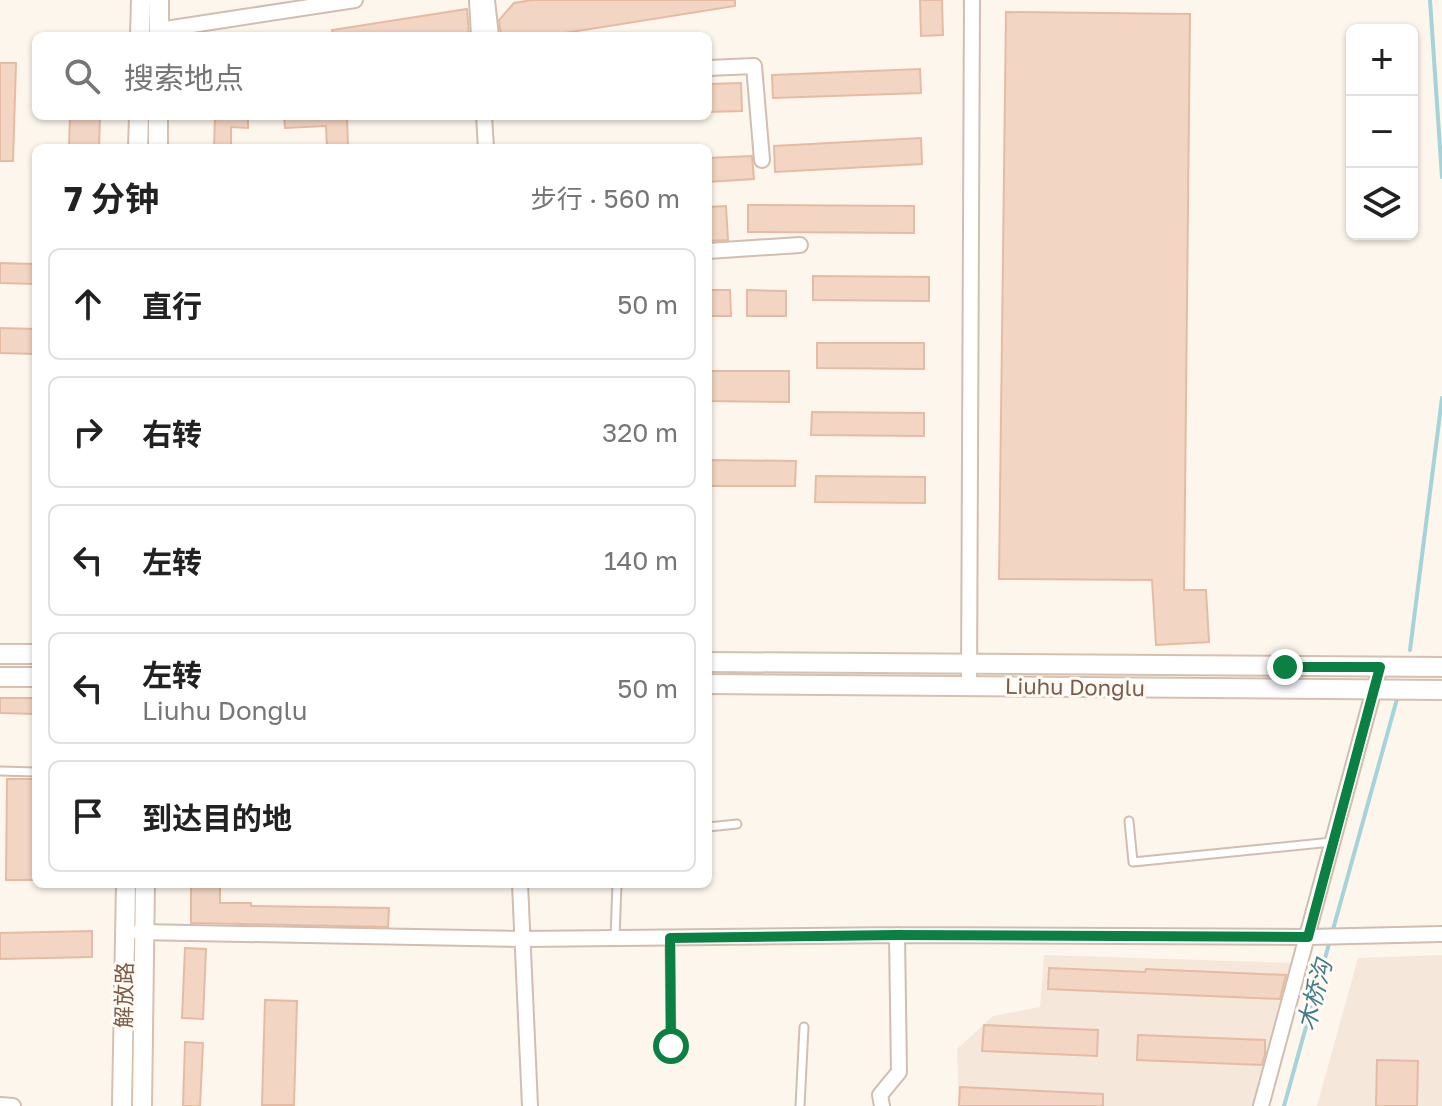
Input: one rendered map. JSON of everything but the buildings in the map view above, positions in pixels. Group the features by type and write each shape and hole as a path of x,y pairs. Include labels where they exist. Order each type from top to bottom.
{"main road":[{"path":"141,0 152,32"},
{"path":"153,32 159,0"},
{"path":"138,144 139,120"},
{"path":"158,120 158,144"},
{"path":"0,654 32,654"},
{"name":"Liuhu Donglu","path":"712,662 1442,667"},
{"path":"0,677 32,677"},
{"name":"Liuhu Donglu","path":"712,684 1442,690"},
{"name":"解放路","path":"127,888 135,932 142,1106"},
{"name":"解放路","path":"122,1106 135,932 144,888"}],"street":[{"path":"165,32 355,0"},
{"path":"477,0 479,32"},
{"path":"487,0 491,32"},
{"path":"969,686 972,0"},
{"path":"712,68 754,66 762,160"},
{"path":"484,120 486,144"},
{"path":"712,251 800,245"},
{"path":"1261,1106 1314,937 1334,842 1380,667"},
{"path":"520,888 530,1106"},
{"path":"135,932 522,939 897,935 1340,937 1442,934"},
{"path":"882,1106 880,1095 899,1072 897,935"},
{"path":"0,1105 13,1106"}],"lane":[{"path":"0,771 32,772"},
{"path":"1129,821 1133,862 1334,842"},
{"path":"712,827 737,824"},
{"path":"615,938 617,888"},
{"path":"670,938 671,1046"},
{"path":"800,1106 804,1027"}],"shaded area":[{"path":"1044,955 1295,963 1257,1106 959,1106 957,1049 993,1016 1040,1007"},
{"path":"1442,955 1442,1106 1317,1106 1358,958"}],"waterway":[{"name":"木桥沟","path":"1430,0 1442,177"},
{"name":"木桥沟","path":"1410,650 1442,398"},
{"name":"木桥沟","path":"1284,1106 1397,699"}],"route":[{"path":"671,1046 670,938 897,935 1308,937 1380,667 1285,667"}]}
